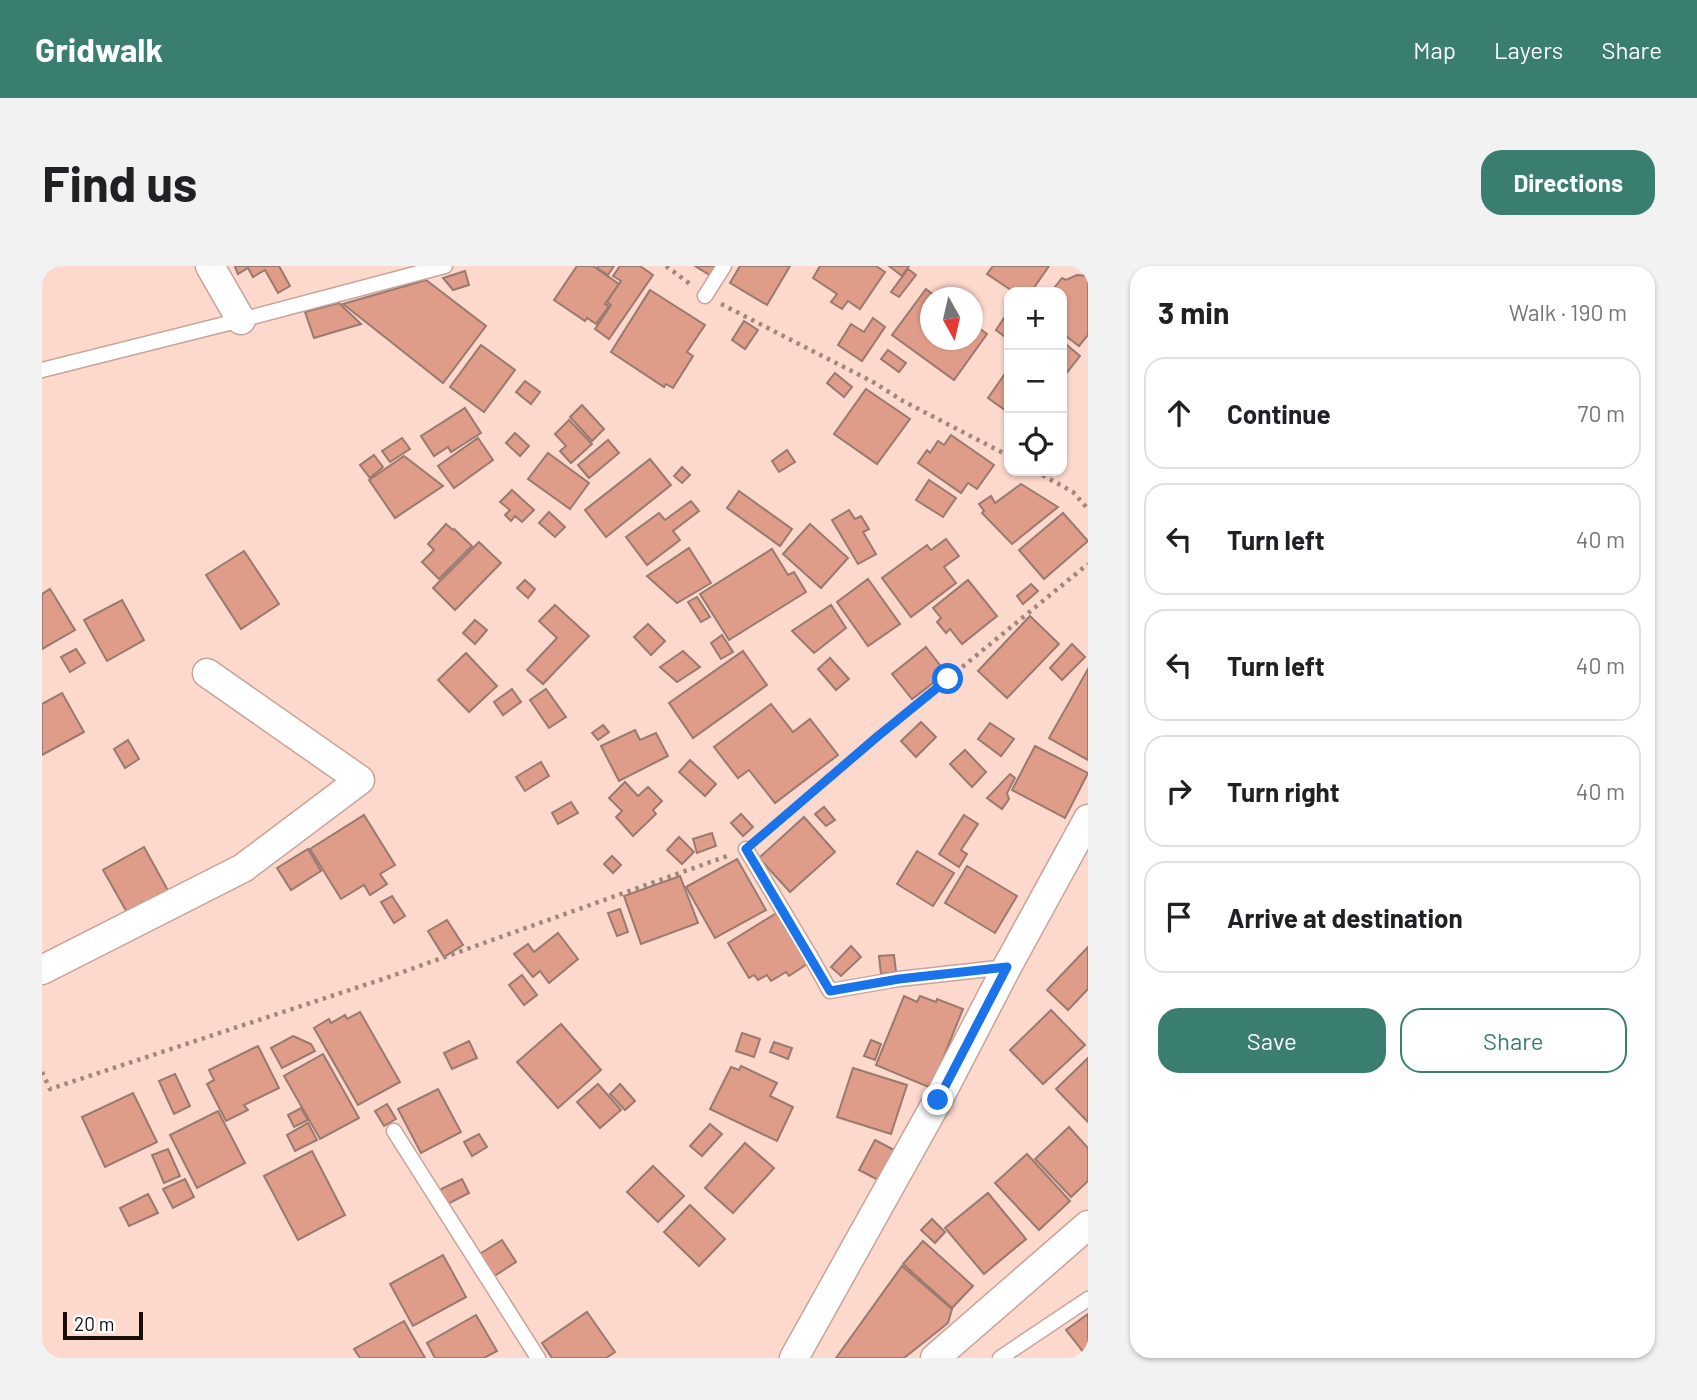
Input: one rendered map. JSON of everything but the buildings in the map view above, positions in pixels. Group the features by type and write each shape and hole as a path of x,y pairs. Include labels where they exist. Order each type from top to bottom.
{"street":[{"path":"210,266 241,320"},
{"path":"42,970 243,868 360,780 207,673"},
{"path":"794,1358 938,1100 1088,819"},
{"path":"935,1358 1088,1225"}],"lane":[{"path":"42,370 445,266"},
{"path":"705,296 724,266"},
{"path":"746,849 830,991 899,979 1007,967"},
{"path":"394,1131 538,1358"},
{"path":"1000,1358 1088,1299"}],"path":[{"path":"666,266 705,296 873,382 902,401 1004,453"},
{"path":"1044,476 1073,492 1088,509"},
{"path":"42,1072 50,1088 386,978 746,849 878,736 1088,564"}],"route":[{"path":"938,1100 1007,967 899,979 830,991 746,849 948,679"}]}
